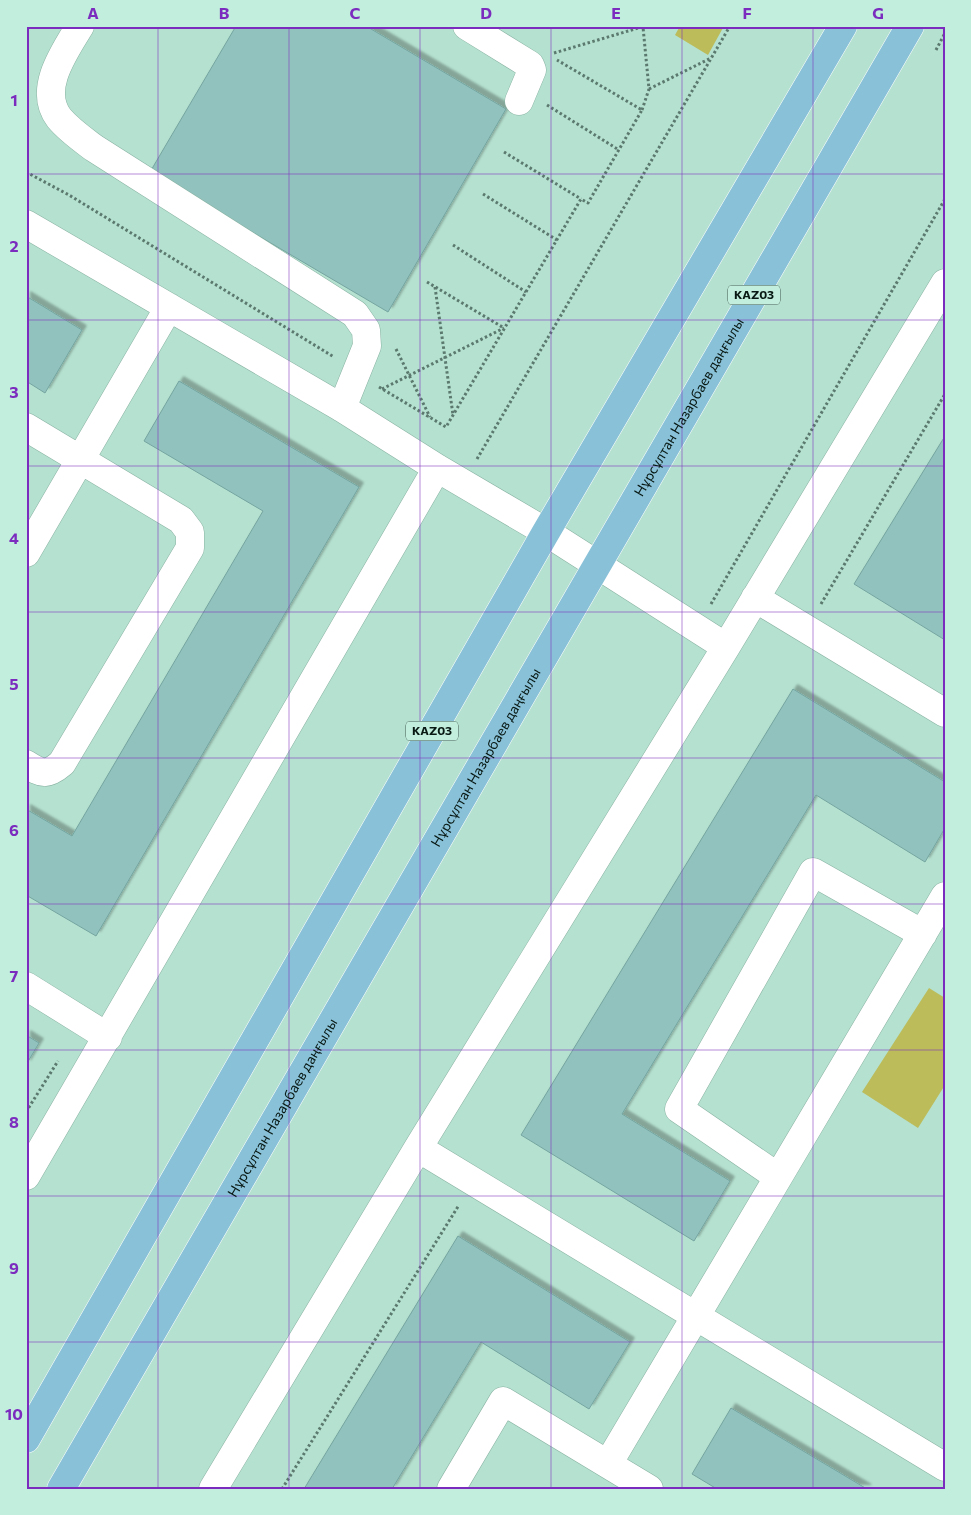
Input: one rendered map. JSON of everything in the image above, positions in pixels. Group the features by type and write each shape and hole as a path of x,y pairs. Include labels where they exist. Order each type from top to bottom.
{"main road":[{"name":"KАZ03","path":"26,1439 546,532 843,26"},
{"name":"Нұрсұлтан Назарбаев даңғылы","path":"61,1489 910,26"}],"street":[{"path":"80,26 58,64 53,80 52,100 58,116 73,133 94,148 355,314 366,330 367,346 342,408"},
{"path":"467,26 530,65 532,70 532,102"},
{"path":"26,224 342,408 437,468 546,532 726,647"},
{"path":"213,1489 418,1148 726,647 945,283"},
{"path":"26,553 169,307"},
{"path":"26,427 181,520 190,532 190,548 62,763 52,771 40,772 26,764"},
{"path":"26,1176 437,468"},
{"path":"755,598 945,713"},
{"path":"778,1177 680,1109 813,872 922,934"},
{"path":"608,1464 945,896"},
{"path":"26,986 108,1037"},
{"path":"418,1148 945,1467"},
{"path":"451,1489 503,1401 649,1489"}],"path":[{"path":"504,152 588,203 642,110 650,89 644,26 549,55 642,110"},
{"path":"463,483 730,26"},
{"path":"936,50 945,33"},
{"path":"650,89 712,58"},
{"path":"532,102 619,150"},
{"path":"26,172 69,195 358,371 382,389 446,427 582,199"},
{"path":"483,194 557,240"},
{"path":"697,628 945,199"},
{"path":"453,245 526,292"},
{"path":"427,282 505,328"},
{"path":"435,288 453,415"},
{"path":"382,389 505,328"},
{"path":"395,347 430,418"},
{"path":"806,629 945,394"},
{"path":"26,1112 82,1021"},
{"path":"282,1489 474,1182"}],"shaded area":[{"path":"680,26 724,26 708,55 675,35"},
{"path":"929,988 945,998 945,1085 918,1128 862,1092"}],"building":[{"path":"236,26 366,26 506,109 388,312 150,172"},
{"path":"26,296 82,330 45,393 26,381"},
{"path":"179,381 359,487 96,936 26,895 26,809 72,836 263,511 144,441"},
{"path":"945,436 945,640 854,584"},
{"path":"793,689 945,782 945,828 925,862 816,795 622,1114 730,1181 694,1241 521,1135"},
{"path":"26,1035 39,1043 26,1065"},
{"path":"458,1236 630,1342 589,1409 481,1342 392,1489 304,1489"},
{"path":"731,1408 867,1489 717,1489 692,1474"}]}
